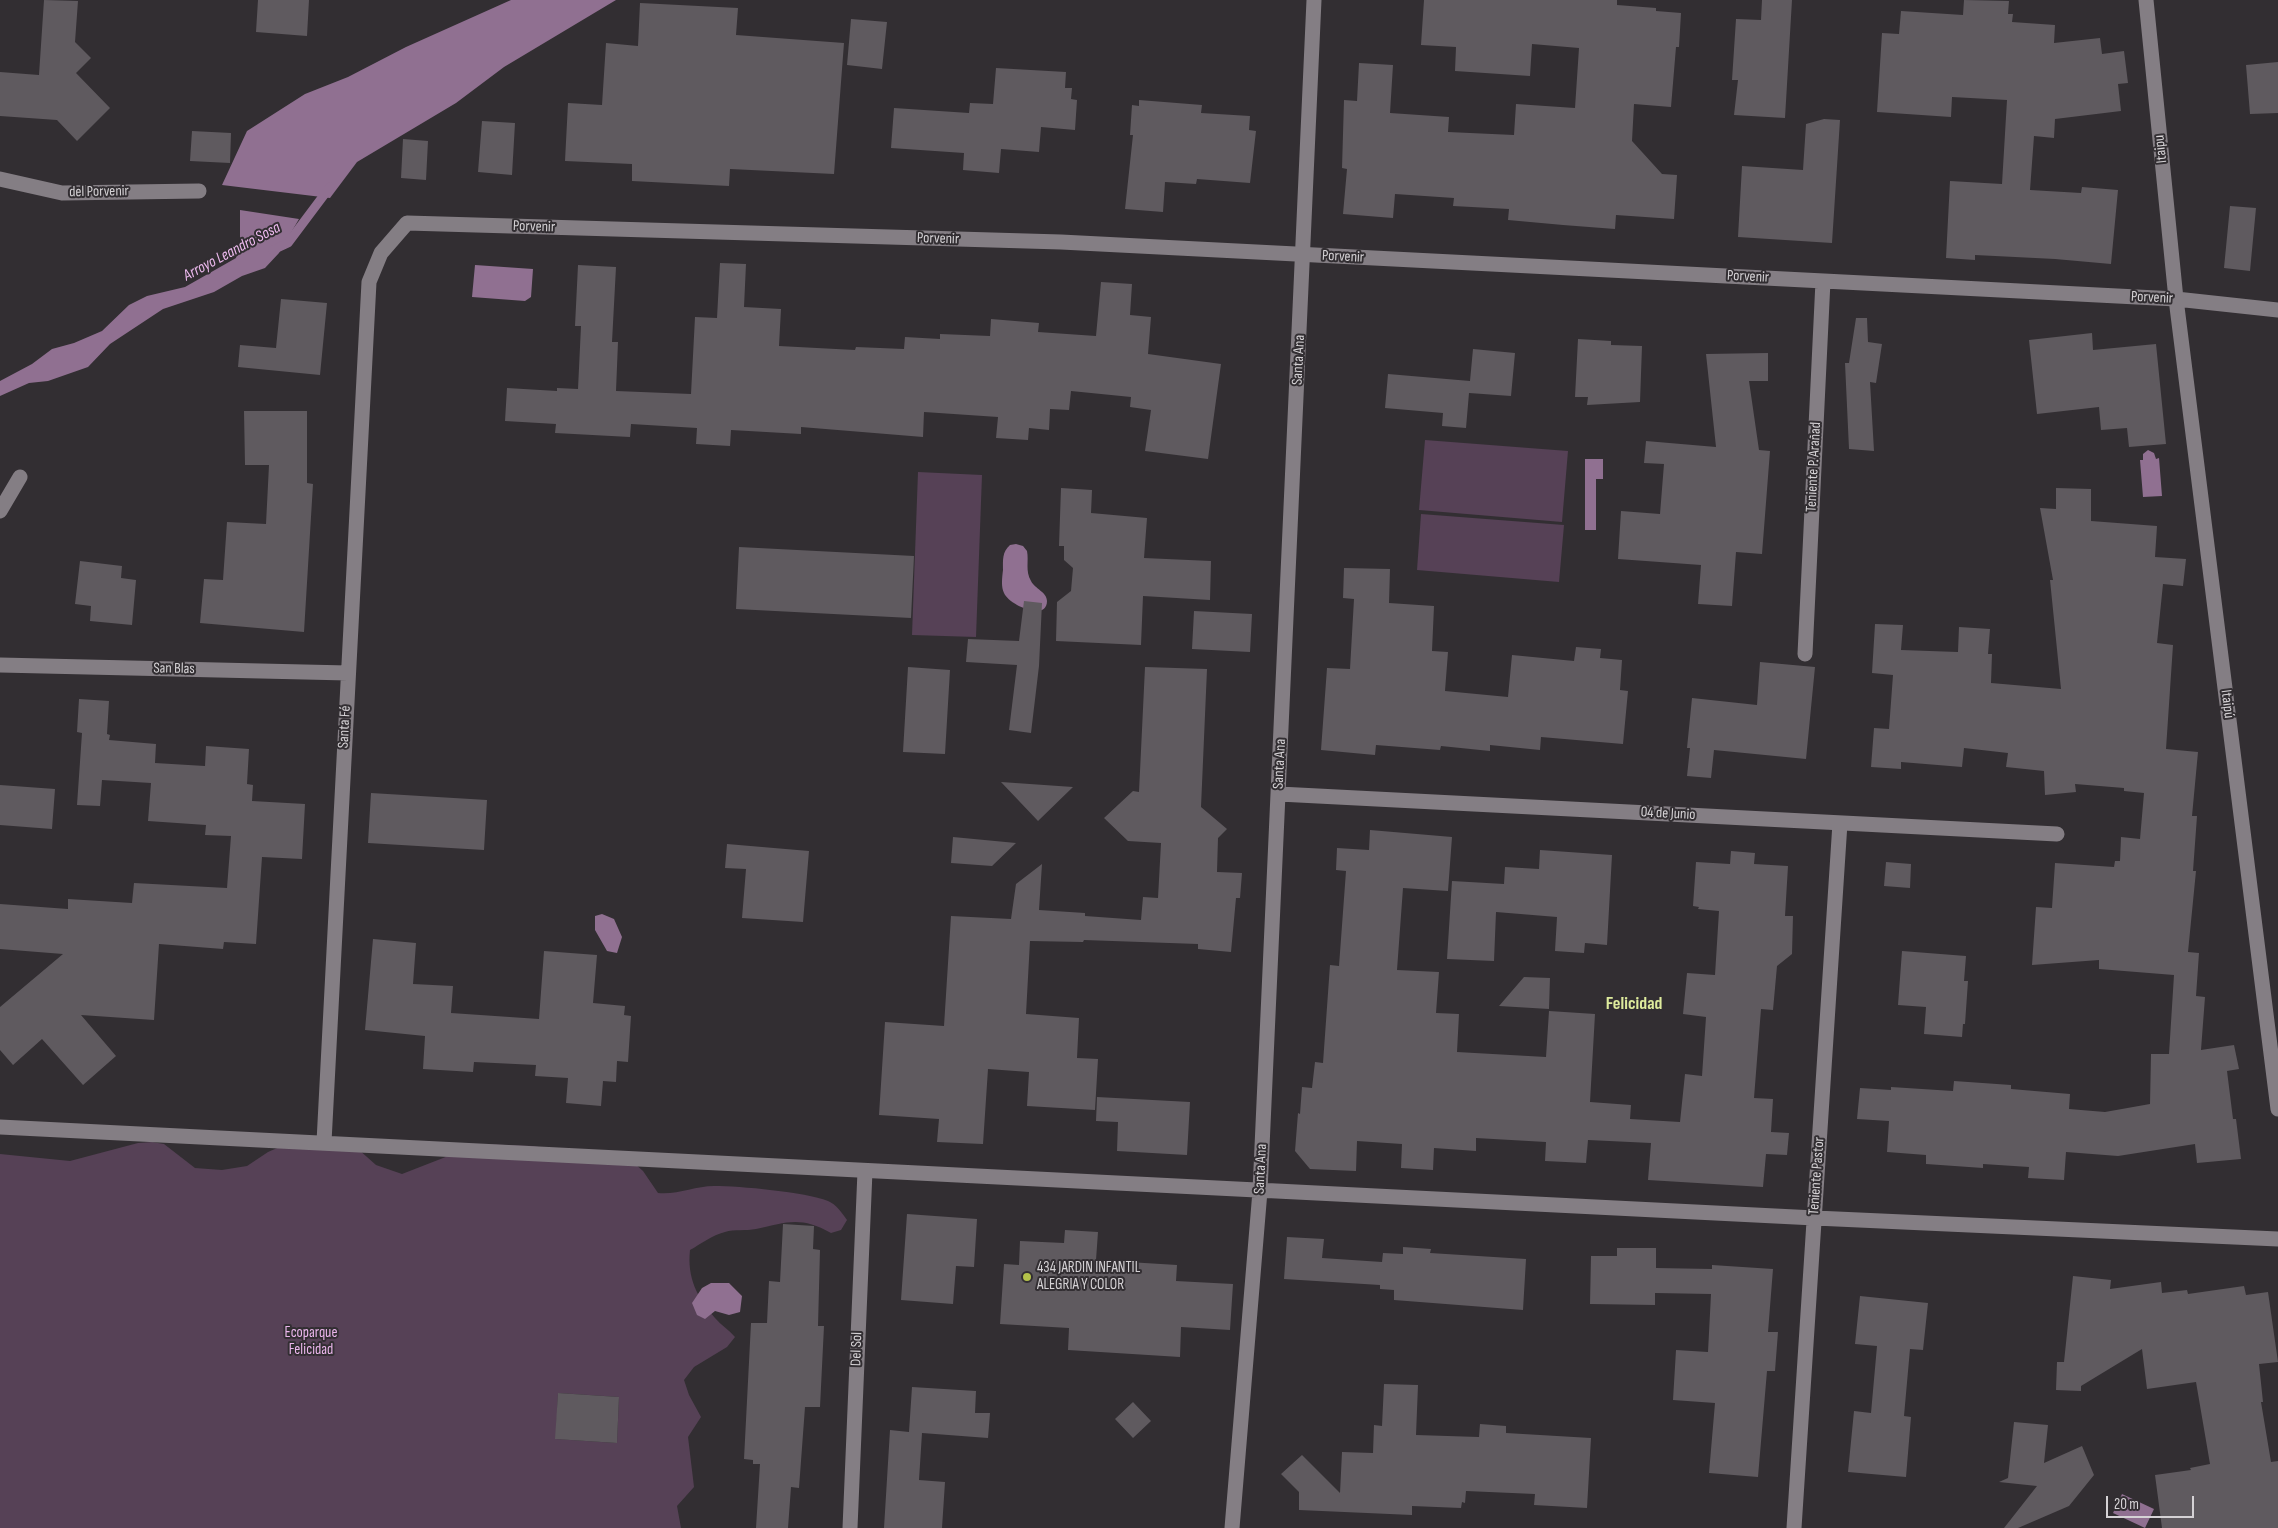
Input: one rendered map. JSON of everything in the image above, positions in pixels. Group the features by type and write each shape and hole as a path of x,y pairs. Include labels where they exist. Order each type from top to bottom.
{"street":[{"name":"Santa Ana","path":"1232,1528 1260,1190 1304,254 1314,0"},
{"name":"Itaipu","path":"2146,0 2176,299"},
{"name":"del Porvenir","path":"0,179 62,193 199,191"},
{"name":"Porvenir","path":"407,223 1061,242 2176,299 2278,310"},
{"name":"Santa Fé","path":"324,1142 368,312 368,282 381,253 407,223"},
{"name":"Teniente P. Arañad","path":"1805,654 1823,281"},
{"name":"Itaipú","path":"2176,299 2278,1109"},
{"path":"0,511 20,477"},
{"name":"San Blas","path":"0,665 348,672"},
{"name":"04 de Junio","path":"1279,794 2057,834"},
{"name":"Teniente Pastor","path":"1794,1528 1840,823"},
{"path":"0,1127 1815,1218 2278,1239"},
{"name":"Del Sol","path":"850,1528 865,1171"}],"green space":[{"path":"1425,440 1568,451 1562,522 1419,510"},
{"path":"918,472 982,475 976,637 912,635"},
{"path":"1421,514 1564,525 1559,582 1417,570"},
{"name":"Ecoparque Felicidad","path":"152,1142 164,1144 195,1168 222,1170 247,1166 268,1152 291,1142 358,1149 376,1165 402,1174 479,1144 533,1146 634,1163 643,1171 658,1193 672,1193 714,1186 789,1192 831,1202 847,1220 841,1230 831,1233 802,1222 777,1224 752,1230 729,1231 711,1237 690,1250 690,1269 698,1295 715,1318 735,1337 727,1347 694,1367 684,1380 689,1395 701,1417 688,1437 694,1487 677,1506 681,1528 0,1528 0,1154 70,1161 138,1143","holes":["558,1393 619,1397 617,1443 556,1439"]}],"shaded area":[{"path":"511,0 616,0 504,67 456,103 357,162 330,198 222,185 247,131 305,94 348,77 406,47"},
{"path":"240,210 299,219 279,253 265,268 242,276 214,292 163,309 110,344 88,367 48,381 29,383 0,396 0,381 32,364 52,349 74,343 102,331 129,305 147,296 185,287 236,258 240,242"},
{"path":"475,265 533,269 531,297 525,301 472,297"},
{"path":"2148,450 2154,453 2156,459 2159,458 2162,496 2143,497 2140,460 2143,460 2143,454"},
{"path":"1585,459 1603,459 1603,479 1596,479 1596,530 1585,530"},
{"path":"1010,545 1023,546 1027,551 1029,577 1046,598 1045,607 1041,610 1035,611 1020,606 1007,598 1003,591 1004,553"},
{"path":"602,914 614,919 622,937 617,953 607,951 595,930 595,916"},
{"path":"711,1283 729,1283 742,1296 740,1312 729,1315 715,1311 705,1319 697,1315 692,1303 702,1288"},
{"path":"2122,1494 2154,1509 2145,1528 2113,1513"}],"building":[{"path":"44,0 78,1 75,42 91,58 76,73 110,108 77,141 57,120 0,116 0,72 39,75"},
{"path":"258,0 309,0 307,36 256,32"},
{"path":"1424,0 1617,0 1617,5 1656,8 1656,11 1681,13 1679,47 1676,47 1671,107 1634,104 1632,141 1662,174 1677,175 1674,219 1616,215 1615,229 1563,225 1508,220 1509,209 1453,206 1454,198 1395,194 1393,218 1343,214 1347,169 1342,168 1344,100 1357,101 1359,63 1393,65 1390,113 1449,117 1448,132 1514,135 1516,104 1575,108 1579,48 1532,44 1530,76 1455,71 1456,47 1421,45"},
{"path":"1762,0 1792,0 1785,118 1734,115 1738,80 1732,80 1736,19 1761,20"},
{"path":"1964,0 2009,1 2008,14 2013,14 2012,22 2055,25 2054,43 2100,38 2102,54 2124,51 2128,83 2118,84 2121,111 2055,119 2054,138 2034,136 2030,190 2081,193 2082,187 2118,190 2111,264 1975,255 1975,260 1946,258 1950,181 2002,184 2007,100 1952,97 1951,117 1877,112 1882,33 1899,34 1901,11 1963,15"},
{"path":"640,3 738,8 736,35 844,43 834,174 730,169 729,186 632,181 632,164 565,161 568,103 602,105 606,43 638,46"},
{"path":"851,19 887,22 882,69 847,65"},
{"path":"2278,62 2278,113 2250,114 2246,65"},
{"path":"996,68 1066,72 1065,88 1072,88 1071,99 1077,100 1075,130 1041,127 1039,152 1001,149 999,173 963,170 964,153 891,148 894,108 969,113 970,103 993,104"},
{"path":"1139,100 1202,105 1201,113 1250,116 1249,130 1256,131 1250,183 1197,179 1196,184 1165,182 1163,212 1125,209 1133,135 1130,135 1132,105 1139,106"},
{"path":"1824,119 1840,120 1832,243 1738,237 1742,166 1803,170 1806,124"},
{"path":"482,121 515,123 512,175 478,172"},
{"path":"192,131 231,133 230,163 190,161"},
{"path":"403,139 428,141 426,180 401,178"},
{"path":"2230,206 2256,208 2250,271 2224,268"},
{"path":"720,263 746,264 744,307 781,309 779,346 855,350 856,347 904,349 905,337 940,339 940,334 990,336 991,319 1039,323 1038,332 1096,336 1101,282 1132,284 1130,315 1151,317 1148,354 1221,364 1208,459 1145,451 1151,410 1130,407 1131,397 1071,391 1069,410 1050,409 1049,430 1029,428 1028,440 996,438 998,417 924,412 923,437 801,427 801,434 731,430 730,446 696,444 697,428 631,424 630,437 555,433 556,424 505,421 507,388 557,391 557,388 578,389 581,326 575,326 578,265 616,267 612,342 618,342 616,391 691,394 695,317 717,318"},
{"path":"281,299 327,303 320,375 238,367 240,345 276,348"},
{"path":"1856,318 1867,318 1868,342 1882,344 1876,383 1870,382 1874,451 1849,449 1845,363 1849,363"},
{"path":"2092,333 2093,350 2156,344 2166,444 2129,447 2127,428 2101,430 2099,407 2037,414 2029,340"},
{"path":"1578,339 1611,341 1611,345 1642,346 1640,402 1587,405 1588,397 1575,397"},
{"path":"1473,349 1515,353 1511,396 1469,393 1466,428 1442,426 1443,413 1385,408 1388,374 1470,381"},
{"path":"1768,353 1768,381 1749,381 1759,450 1770,451 1762,554 1736,552 1732,606 1698,604 1701,565 1618,559 1621,511 1660,514 1664,464 1644,463 1646,441 1716,447 1706,354"},
{"path":"244,411 307,411 307,483 313,484 304,632 200,623 204,579 223,580 227,522 266,524 269,465 245,465"},
{"path":"1061,488 1092,490 1091,513 1147,518 1144,558 1211,561 1210,600 1143,596 1141,645 1056,641 1057,602 1071,591 1073,568 1064,560 1064,546 1059,546"},
{"path":"2056,488 2091,489 2091,521 2157,526 2155,557 2186,559 2183,586 2163,584 2157,643 2173,645 2166,749 2198,752 2192,816 2197,816 2193,871 2196,871 2188,952 2199,953 2196,996 2205,997 2201,1050 2234,1045 2239,1069 2227,1071 2233,1119 2236,1119 2241,1159 2197,1163 2195,1144 2118,1156 2066,1152 2064,1180 2028,1178 2029,1167 1983,1164 1983,1168 1926,1164 1926,1155 1887,1152 1889,1121 1857,1119 1860,1088 1891,1090 1891,1087 1953,1091 1954,1081 2011,1085 2011,1089 2070,1094 2069,1109 2105,1112 2150,1104 2151,1054 2169,1054 2174,975 2099,969 2099,960 2032,965 2036,907 2052,908 2055,863 2114,867 2115,861 2120,861 2121,837 2140,839 2144,793 2124,791 2124,788 2075,784 2076,792 2045,795 2044,771 2006,767 2008,753 1964,748 1962,767 1901,762 1901,769 1871,767 1874,728 1889,729 1893,675 1872,673 1875,624 1903,625 1901,650 1958,652 1959,627 1990,629 1988,654 1992,654 1991,683 2061,689 2050,580 2053,580 2040,508 2056,509"},
{"path":"739,547 914,556 911,618 736,609"},
{"path":"80,561 122,566 121,578 136,580 132,625 90,621 91,606 75,604"},
{"path":"1344,568 1390,569 1389,603 1434,606 1432,651 1448,652 1445,691 1508,697 1512,655 1574,661 1576,647 1601,649 1600,658 1622,660 1620,690 1628,691 1623,744 1541,737 1540,750 1490,745 1490,751 1441,746 1440,750 1376,745 1375,755 1321,750 1327,668 1350,669 1354,599 1343,598"},
{"path":"1024,601 1042,603 1039,666 1031,733 1009,730 1017,665 966,662 968,639 1019,641"},
{"path":"1194,611 1252,614 1250,652 1192,649"},
{"path":"1760,662 1815,667 1806,759 1714,750 1711,778 1687,776 1690,748 1687,748 1692,698 1757,705"},
{"path":"908,667 950,670 945,754 903,752"},
{"path":"1145,667 1207,669 1201,807 1227,829 1218,838 1217,872 1242,873 1240,898 1236,898 1231,952 1198,949 1198,944 1084,940 1083,942 1030,941 1026,1014 1079,1018 1077,1058 1098,1059 1095,1110 1027,1106 1029,1072 988,1069 983,1144 937,1142 939,1119 879,1115 885,1022 944,1026 951,916 1011,919 1016,884 1042,864 1039,910 1085,913 1085,916 1141,920 1143,897 1158,898 1161,843 1128,841 1104,818 1133,791 1139,792"},
{"path":"79,699 109,701 107,734 110,735 109,740 156,744 155,763 205,766 206,746 249,749 247,784 253,785 252,801 305,804 302,859 262,857 256,944 224,942 223,949 159,944 154,1020 81,1015 116,1056 83,1085 42,1039 13,1065 0,1050 0,1007 63,954 0,949 0,904 68,909 68,899 132,903 134,883 227,888 231,836 205,835 206,825 148,821 151,783 102,780 100,806 77,805 82,733 77,732"},
{"path":"1001,782 1073,787 1038,821"},
{"path":"0,785 55,789 52,829 0,825"},
{"path":"371,793 487,800 484,850 368,843"},
{"path":"1370,830 1452,837 1448,891 1403,888 1397,970 1439,972 1436,1013 1459,1014 1457,1052 1546,1057 1549,1011 1595,1014 1590,1102 1631,1105 1630,1119 1680,1122 1685,1074 1702,1076 1706,1017 1683,1014 1687,973 1715,975 1719,911 1698,909 1699,907 1693,906 1696,862 1730,864 1731,851 1755,853 1754,864 1788,866 1785,916 1793,916 1792,954 1777,966 1773,1010 1761,1009 1754,1098 1773,1099 1771,1132 1789,1133 1787,1155 1766,1154 1763,1187 1648,1180 1651,1143 1588,1140 1586,1163 1545,1161 1546,1142 1476,1138 1476,1151 1434,1148 1433,1170 1401,1168 1402,1144 1357,1141 1356,1171 1310,1169 1295,1151 1298,1113 1300,1114 1302,1087 1312,1088 1315,1062 1323,1063 1330,965 1339,966 1346,871 1336,870 1337,848 1369,850"},
{"path":"953,837 1016,843 992,866 951,863"},
{"path":"727,844 809,851 803,922 742,918 746,869 725,868"},
{"path":"1540,850 1612,855 1607,945 1585,943 1584,953 1555,951 1557,917 1496,912 1494,961 1447,959 1452,881 1504,884 1505,867 1539,869"},
{"path":"1886,862 1911,864 1910,888 1884,886"},
{"path":"373,939 416,943 413,984 453,986 451,1013 539,1019 544,951 597,955 593,1003 625,1006 624,1015 631,1016 628,1062 617,1061 616,1082 603,1081 601,1106 566,1103 568,1078 535,1076 536,1065 474,1062 473,1072 423,1069 425,1036 365,1030"},
{"path":"1902,951 1966,956 1964,981 1968,981 1965,1024 1963,1024 1962,1037 1924,1034 1926,1007 1898,1005"},
{"path":"1524,977 1550,978 1549,1009 1499,1006"},
{"path":"1097,1097 1190,1102 1187,1155 1117,1151 1118,1122 1096,1121"},
{"path":"907,1214 977,1219 974,1267 956,1266 953,1304 901,1300"},
{"path":"783,1224 814,1226 813,1249 820,1250 818,1326 824,1326 820,1407 805,1407 799,1488 791,1487 788,1528 756,1528 760,1464 753,1464 753,1460 744,1459 751,1323 767,1323 769,1281 780,1282"},
{"path":"1065,1230 1098,1232 1096,1260 1177,1265 1176,1281 1233,1284 1230,1330 1181,1327 1180,1357 1068,1350 1069,1328 1000,1324 1004,1264 1019,1265 1020,1241 1064,1243"},
{"path":"1287,1237 1324,1239 1322,1258 1382,1262 1383,1253 1403,1254 1403,1247 1431,1249 1430,1253 1526,1259 1523,1310 1394,1300 1394,1290 1380,1289 1380,1285 1284,1279"},
{"path":"1617,1248 1656,1248 1656,1268 1712,1269 1712,1265 1773,1269 1768,1332 1778,1332 1775,1371 1767,1371 1758,1477 1709,1473 1715,1403 1673,1400 1676,1350 1708,1352 1711,1294 1655,1293 1655,1305 1590,1304 1591,1256 1617,1256"},
{"path":"2073,1276 2111,1280 2110,1289 2161,1282 2162,1293 2187,1290 2188,1294 2244,1286 2246,1295 2268,1292 2278,1362 2259,1364 2263,1402 2261,1402 2271,1462 2278,1461 2278,1528 2162,1528 2155,1475 2191,1470 2190,1468 2210,1464 2196,1382 2147,1389 2142,1349 2081,1386 2081,1391 2056,1390 2057,1362 2064,1362"},
{"path":"1860,1296 1928,1303 1923,1350 1910,1349 1904,1416 1911,1417 1906,1477 1848,1472 1854,1411 1871,1413 1877,1346 1855,1344"},
{"path":"1384,1384 1418,1385 1416,1435 1479,1437 1480,1424 1506,1426 1506,1433 1591,1438 1587,1508 1534,1505 1535,1494 1466,1491 1465,1503 1462,1502 1461,1508 1412,1506 1412,1515 1299,1510 1299,1492 1281,1474 1302,1455 1340,1493 1342,1452 1373,1453 1374,1425 1382,1426"},
{"path":"912,1387 976,1391 975,1413 990,1413 988,1438 922,1433 919,1480 945,1482 942,1528 884,1528 890,1430 909,1432"},
{"path":"558,1393 619,1397 617,1443 555,1439"},
{"path":"1133,1402 1151,1421 1133,1438 1115,1419"},
{"path":"2014,1422 2048,1425 2044,1463 2082,1446 2094,1475 2069,1506 2018,1528 2004,1528 2037,1486 1999,1482 2008,1478"}],"waterway":[{"name":"Arroyo Leandro Sosa","path":"273,250 288,243 330,187"}],"place":[{"name":"434 JARDIN INFANTIL ALEGRIA Y COLOR","path":"1027,1277"}],"district":[{"name":"Felicidad","path":"1634,1004"}]}
